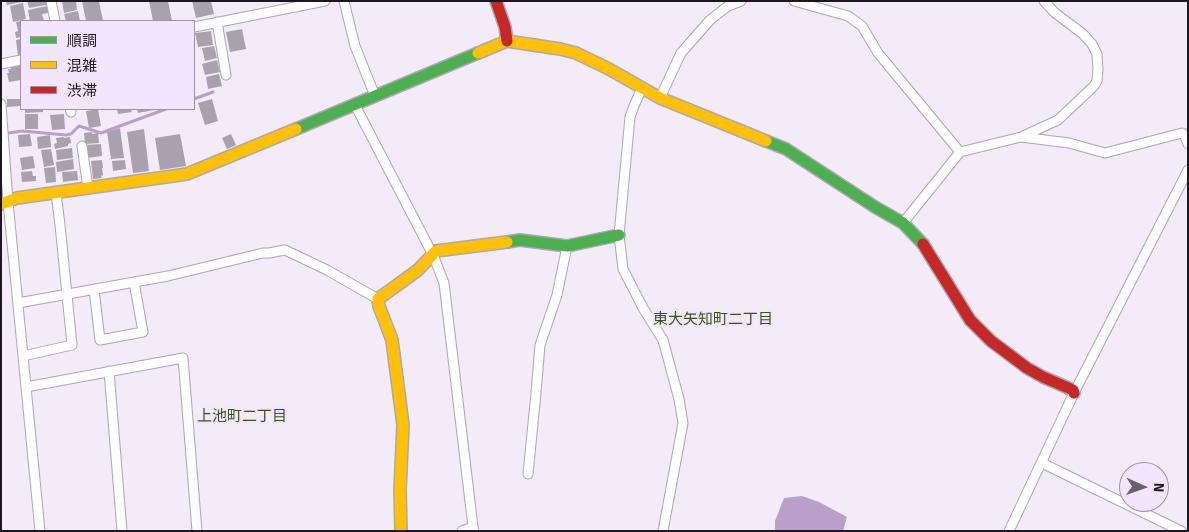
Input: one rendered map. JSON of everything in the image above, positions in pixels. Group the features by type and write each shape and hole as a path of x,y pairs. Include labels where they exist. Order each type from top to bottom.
{"street":[{"path":"52,1 55,20"},
{"path":"195,27 325,1"},
{"path":"344,1 355,46 375,96"},
{"path":"496,1 508,40"},
{"path":"660,98 681,53 710,20 728,6 741,1"},
{"path":"794,1 848,16 862,26 878,53 960,152"},
{"path":"903,223 960,152 1021,137 1058,120 1094,86 1097,80 1098,61 1092,44 1083,34 1054,12 1044,1"},
{"path":"216,22 226,75"},
{"path":"5,203 17,198 188,174 508,40 560,49 609,69 660,98 786,149 903,223 921,241 970,320 991,342 1043,377 1073,390 1074,394"},
{"path":"1,64 20,60"},
{"path":"642,88 630,118 620,235 623,269 643,308 664,340 683,423 663,531"},
{"path":"1,104 5,203 18,303 40,531"},
{"path":"355,105 433,255 444,283 473,529 462,531"},
{"path":"1021,137 1069,143 1105,153 1182,134 1184,134 1188,144"},
{"path":"82,146 88,188"},
{"path":"1009,531 1074,394 1188,170"},
{"path":"23,356 72,345 56,193"},
{"path":"378,299 418,270 436,251 520,240 567,246 620,235"},
{"path":"528,474 540,345 556,295 567,246"},
{"path":"18,303 168,276 263,253 286,250 327,270 378,299"},
{"path":"94,289 100,340 143,332 134,282"},
{"path":"378,299 392,340 403,425 400,490 401,531"},
{"path":"26,387 183,358 197,531"},
{"path":"109,372 122,531"},
{"path":"1043,459 1044,464 1181,531"}],"shaded area":[{"path":"802,496 819,502 847,517 843,531 775,531 775,521 784,498"}],"building":[{"path":"6,1 22,1 22,2 7,5"},
{"path":"27,1 46,1 46,5 29,8"},
{"path":"62,1 76,1 77,10 64,13"},
{"path":"82,1 99,1 103,20 86,20"},
{"path":"149,1 168,1 172,20 153,20"},
{"path":"192,1 211,1 214,14 196,18"},
{"path":"23,3 26,19 13,22 10,6"},
{"path":"47,6 48,13 42,14 44,20 30,20 28,10"},
{"path":"78,11 80,20 66,20 64,14"},
{"path":"20,21 20,37 16,38 15,32 18,31 16,22"},
{"path":"242,29 246,49 230,52 226,32"},
{"path":"211,31 213,45 198,47 195,33"},
{"path":"20,39 20,55 18,56 16,40"},
{"path":"214,46 217,58 205,61 202,48"},
{"path":"217,60 220,72 205,75 202,64"},
{"path":"20,66 20,80 9,82 7,73 9,73 8,69 11,69 11,67"},
{"path":"219,74 222,86 208,89 206,77"},
{"path":"7,99 20,99 20,106 7,107"},
{"path":"212,99 218,121 205,125 198,103"},
{"path":"25,110 43,110 43,112 25,113"},
{"path":"98,110 101,126 89,128 86,111"},
{"path":"117,110 131,110 132,112 118,114"},
{"path":"137,110 154,110 138,113"},
{"path":"25,114 38,114 38,129 25,129"},
{"path":"64,114 65,129 52,130 50,115"},
{"path":"120,128 124,158 111,159 107,132"},
{"path":"144,129 149,171 133,173 127,132"},
{"path":"92,132 92,134 98,133 99,143 85,144 84,133"},
{"path":"30,134 32,146 19,147 18,135"},
{"path":"180,134 186,166 160,170 155,138"},
{"path":"231,134 236,145 227,149 222,138"},
{"path":"50,135 51,147 38,149 37,137"},
{"path":"70,137 71,143 68,146 55,149 56,138"},
{"path":"101,144 102,156 87,158 86,145"},
{"path":"72,148 73,158 57,160 56,150"},
{"path":"51,149 54,165 44,167 41,150"},
{"path":"33,156 35,168 22,170 20,158"},
{"path":"73,159 74,169 57,172 56,162"},
{"path":"102,160 102,178 93,179 91,161"},
{"path":"125,160 126,169 113,171 112,161"},
{"path":"55,167 56,182 46,183 44,168"},
{"path":"32,171 33,176 36,176 36,181 22,182 21,172"},
{"path":"77,171 78,180 63,182 62,172"}],"waterway":[{"path":"195,99 213,92"},
{"path":"9,133 22,131 66,135 71,134 79,126 101,133 163,110"}],"traffic: fast":[{"path":"296,129 478,53"},
{"path":"766,141 786,149 903,223 923,244"},
{"path":"507,242 520,240 567,246 619,235"}],"traffic: slow":[{"path":"478,53 507,41 576,53 660,98 766,141"},
{"path":"1,204 17,198 187,174 296,129"},
{"path":"401,531 400,490 403,425 392,340 378,299 418,270 436,251 507,242"}],"traffic: jam":[{"path":"496,1 505,27 507,41"},
{"path":"923,244 970,320 991,341 1027,368 1073,390 1074,393"}],"district":[{"name":"東大矢知町二丁目","path":"713,320"},
{"name":"上池町二丁目","path":"242,417"}]}
